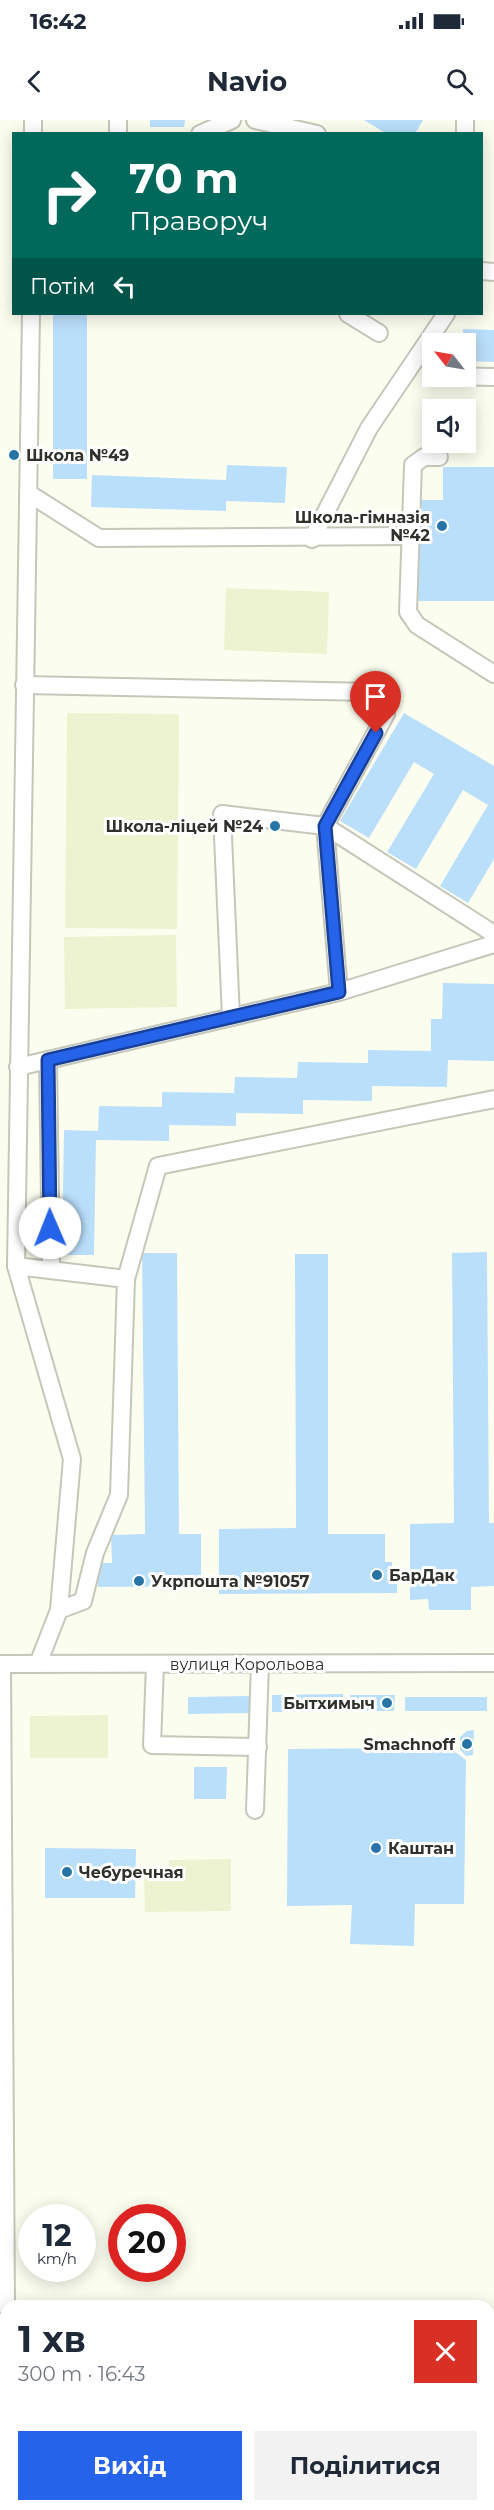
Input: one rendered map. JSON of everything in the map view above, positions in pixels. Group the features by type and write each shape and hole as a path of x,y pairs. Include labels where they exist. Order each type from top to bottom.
{"street":[{"path":"255,120 308,132"},
{"path":"204,132 226,121"},
{"path":"31,315 16,1266 72,1458 60,1610 38,1664"},
{"path":"350,315 379,333"},
{"path":"437,333 446,315"},
{"path":"312,538 369,428 422,359"},
{"path":"476,377 494,377"},
{"path":"439,457 424,457 413,465 408,612 417,625 494,674"},
{"path":"28,493 99,538 409,536"},
{"path":"24,684 372,692 386,714 325,826 339,992"},
{"path":"231,1017 222,814 325,826 494,934"},
{"path":"18,1067 339,992 494,944"},
{"path":"48,1060 51,1270"},
{"path":"60,1610 83,1601 95,1553 119,1495 126,1279 158,1166 494,1100"},
{"path":"16,1266 126,1279"},
{"name":"вулиця Корольова","path":"1,1664 494,1663"},
{"path":"1,1664 3,2198 6,2300"},
{"path":"155,1664 152,1745 258,1747"},
{"path":"255,1810 260,1664"}],"green space":[{"path":"226,588 329,592 327,654 224,650"},
{"path":"67,713 179,714 177,929 65,928"},
{"path":"176,935 177,1007 65,1009 64,937"},
{"path":"108,1715 108,1758 30,1758 30,1716"},
{"path":"231,1859 231,1911 145,1912 144,1875 169,1874 169,1860"}],"building":[{"path":"150,120 185,120 184,127 150,127"},
{"path":"364,120 423,120 416,132 384,132"},
{"path":"53,315 87,315 87,479 53,479"},
{"path":"463,329 494,330 494,362 476,361 476,333 463,333"},
{"path":"227,465 287,467 285,503 226,501 226,511 91,507 92,475 226,480"},
{"path":"443,467 494,467 494,601 417,601 418,500 443,500"},
{"path":"404,713 494,766 494,859 468,903 440,886 488,805 463,790 416,869 387,852 434,774 414,762 369,838 340,821"},
{"path":"443,983 494,984 494,1061 448,1060 447,1087 372,1086 372,1101 303,1100 303,1114 236,1113 236,1126 169,1125 169,1141 96,1140 94,1255 62,1255 64,1130 98,1131 99,1106 162,1107 162,1092 234,1093 235,1077 297,1078 298,1062 368,1063 368,1050 431,1051 431,1019 442,1019"},
{"path":"487,1252 489,1523 494,1523 494,1586 471,1587 471,1610 429,1610 428,1599 410,1600 410,1524 454,1523 452,1253"},
{"path":"142,1253 177,1253 179,1534 201,1534 201,1586 98,1587 98,1563 112,1563 111,1535 145,1534"},
{"path":"295,1254 328,1254 328,1534 385,1534 385,1562 392,1562 392,1582 397,1582 397,1593 219,1594 219,1529 296,1528"},
{"path":"343,1694 343,1712 272,1712 272,1695"},
{"path":"350,1695 395,1695 394,1711 350,1711"},
{"path":"250,1696 250,1713 188,1714 188,1697"},
{"path":"405,1697 487,1697 487,1711 405,1711"},
{"path":"474,1730 473,1755 466,1756 460,1750 460,1737 467,1731"},
{"name":"Каштан","path":"450,1748 466,1760 464,1904 415,1904 414,1946 350,1944 352,1905 287,1906 288,1749"},
{"path":"194,1767 227,1767 226,1799 194,1799"},
{"path":"45,1848 136,1849 135,1898 45,1898"}],"place":[{"name":"Школа №49","path":"14,455"},
{"name":"Школа-гімназія №42","path":"442,526"},
{"name":"Школа-ліцей №24","path":"275,826"},
{"name":"БарДак","path":"377,1575"},
{"name":"Укрпошта №91057","path":"139,1581"},
{"name":"Бытхимыч","path":"387,1703"},
{"name":"Smachnoff","path":"467,1744"},
{"name":"Каштан","path":"376,1848"},
{"name":"Чебуречная","path":"67,1872"}],"route":[{"path":"50,1228 48,1060 339,992 325,826 376,733"}]}
